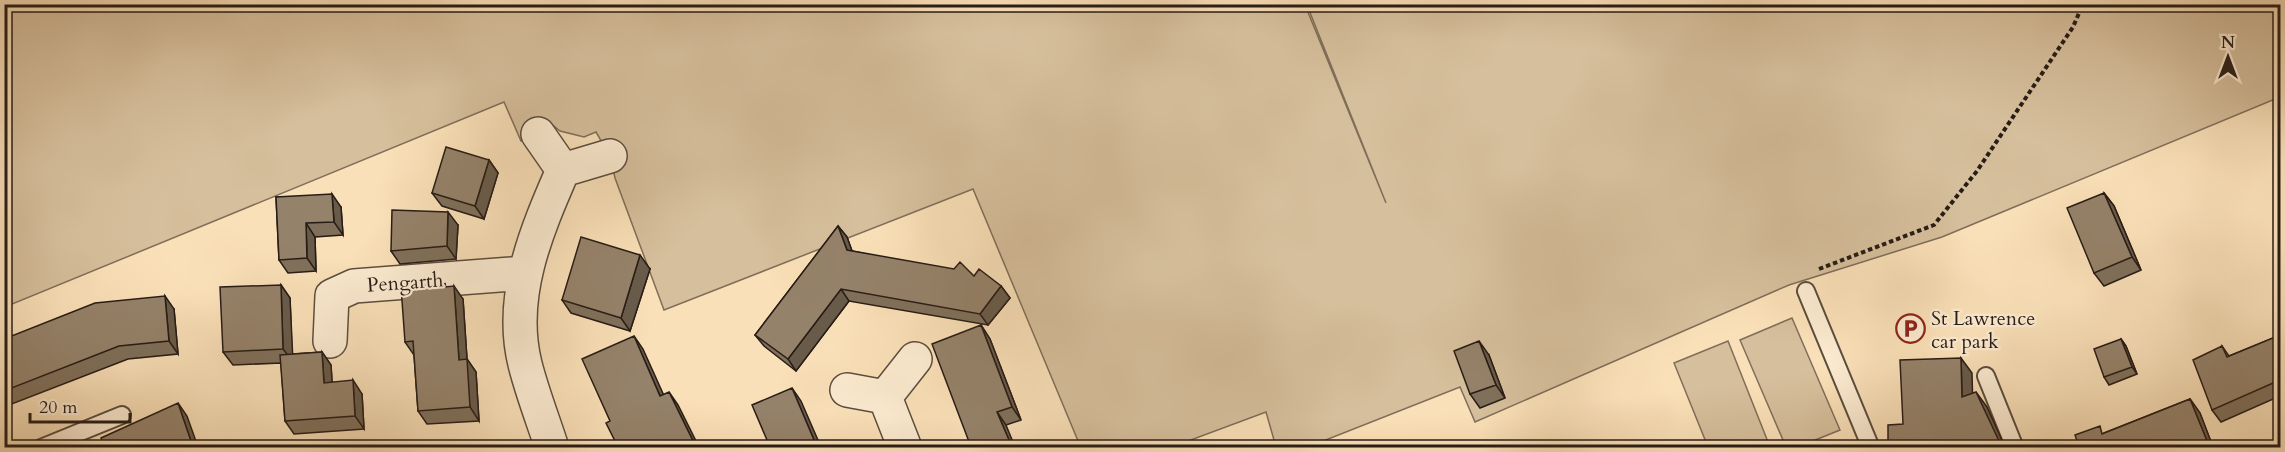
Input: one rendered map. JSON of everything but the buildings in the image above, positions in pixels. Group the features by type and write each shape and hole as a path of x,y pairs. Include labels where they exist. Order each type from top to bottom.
{"street":[{"path":"538,134 564,170"},
{"path":"552,447 524,362 521,320 525,273 534,238 564,170 610,156"},
{"name":"Pengarth","path":"330,341 332,296 354,286 525,273"},
{"path":"885,398 915,359"},
{"path":"847,390 885,398"},
{"path":"885,398 905,447"}],"lane":[{"path":"1806,291 1871,447"},
{"path":"1986,376 2015,447"},
{"path":"41,447 122,415"}],"path":[{"path":"1806,291 1802,276 1934,225 1977,171 2073,27 2083,4"}],"shaded area":[{"path":"4,5 1305,5 1386,203 1307,5 2280,5 2280,97 1942,237 1789,285 1475,422 1460,387 1308,447 1276,447 1266,412 1172,447 1081,448 973,189 664,310 615,178 610,156 596,132 584,137 560,131 549,122 538,134 521,141 504,102 5,307"},
{"path":"1792,318 1840,430 1798,447 1786,447 1740,340"},
{"path":"1728,341 1770,447 1708,447 1674,363"}],"place":[{"name":"St Lawrence car park","path":"1910,329"}]}
